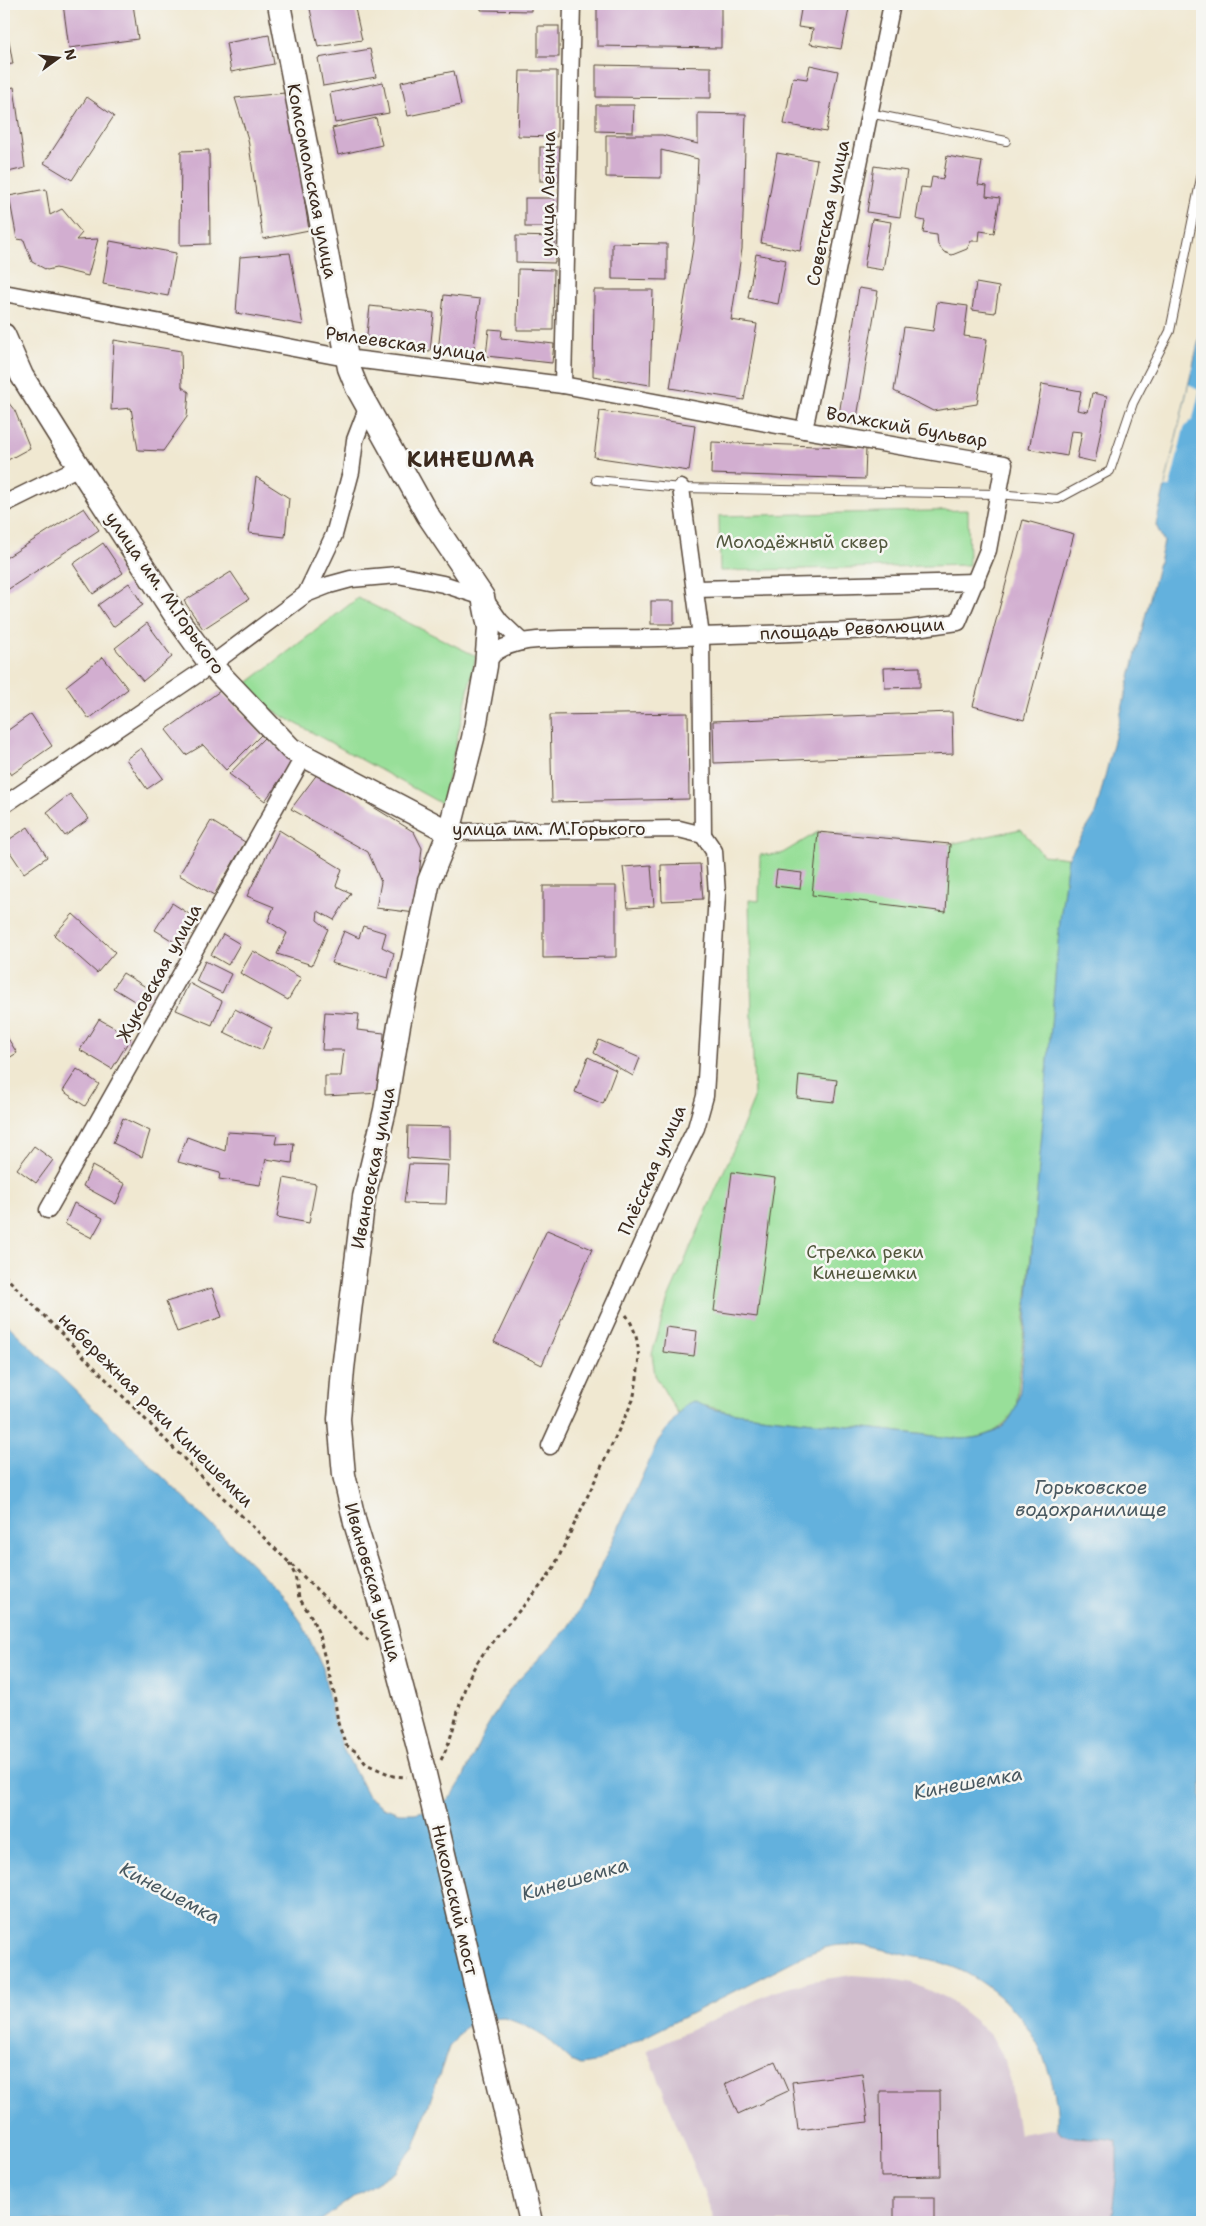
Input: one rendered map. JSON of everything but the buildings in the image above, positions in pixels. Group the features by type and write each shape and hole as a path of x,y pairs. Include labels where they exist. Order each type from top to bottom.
{"main road":[{"name":"Комсомольская улица","path":"278,4 346,358"},
{"name":"улица им. М.Горького","path":"4,335 22,376 79,467 211,665 292,749 449,832"},
{"path":"346,358 357,388 427,514 483,597"},
{"name":"Ивановская улица","path":"425,1771 355,1523 344,1475 340,1410 343,1369 364,1196 385,1110 399,1025 429,881 449,832 473,738 486,666 489,628 483,597"},
{"name":"Никольский мост","path":"425,1771 531,2222"}],"street":[{"name":"улица Ленина","path":"564,385 572,4"},
{"name":"Советская улица","path":"804,430 892,4"},
{"name":"Рылеевская улица","path":"4,292 346,358 564,385 804,430"},
{"path":"306,594 334,535 351,472 355,440 368,406"},
{"name":"Волжский бульвар","path":"804,430 1004,464"},
{"name":"площадь Революции","path":"486,666 490,656 494,653 507,646 522,642 598,637 668,639 702,636 908,629 958,622 988,550 1004,464"},
{"path":"4,504 79,467"},
{"path":"680,488 702,636 703,835"},
{"path":"4,805 211,665 306,594 351,579 398,575 443,584 483,597 500,622 522,642"},
{"path":"695,588 976,582"},
{"name":"Жуковская улица","path":"48,1210 304,756"},
{"name":"улица им. М.Горького","path":"449,832 679,830 703,835"},
{"name":"Плёсская улица","path":"550,1446 674,1172 696,1128 705,1096 717,894 714,851 703,835"}],"lane":[{"path":"869,113 1006,141"},
{"path":"596,480 680,488 997,494 1058,498 1110,471 1133,403 1170,331 1202,173"}],"path":[{"name":"набережная реки Кинешемки","path":"4,1275 289,1563 397,1668"},
{"path":"425,1771 445,1753 474,1668 487,1649 540,1589 554,1567 633,1400 638,1377 639,1354 635,1332 622,1310 614,1305"},
{"name":"набережная реки Кинешемки","path":"289,1563 295,1575 299,1598 311,1616 318,1632 330,1678 338,1723 346,1745 358,1753 366,1764 393,1776 425,1771"}],"shaded area":[{"path":"852,1975 882,1977 913,1983 949,2000 992,2037 1002,2054 1010,2079 1019,2134 1058,2128 1062,2134 1070,2136 1108,2137 1117,2141 1117,2172 1111,2222 713,2222 712,2213 647,2050 773,1992 812,1981"}],"green space":[{"name":"Молодёжный сквер","path":"968,510 969,565 720,571 719,516"},
{"path":"358,598 476,656 442,804 237,691"},
{"name":"Стрелка реки Кинешемки","path":"1021,829 1043,855 1068,858 1060,920 1037,1193 1016,1409 1005,1423 993,1432 979,1437 961,1439 735,1413 698,1405 685,1405 678,1414 655,1375 652,1354 668,1299 754,1099 749,900 759,901 760,855 781,854 818,832 950,844"}],"water":[{"path":"1202,326 1202,2222 1111,2222 1117,2172 1117,2141 1103,2138 1072,2137 1059,2131 1054,2091 1043,2056 1017,2014 993,1991 965,1973 929,1959 877,1948 838,1945 803,1956 594,2063 580,2065 571,2061 546,2038 526,2026 505,2018 485,2019 465,2027 449,2047 414,2147 395,2171 356,2195 319,2222 17,2222 4,2203 4,1321 279,1591 302,1623 323,1669 332,1714 343,1749 368,1796 383,1807 399,1813 415,1813 436,1808 452,1796 462,1780 485,1730 509,1690 566,1630 586,1600 658,1441 685,1405 693,1401 712,1409 735,1413 961,1439 985,1436 1002,1427 1013,1413 1020,1390 1060,920 1068,858 1094,817 1097,808 1164,542 1156,525"}],"pier":[{"path":"1189,384 1198,390 1199,393 1193,418 1184,428 1170,487 1165,487"}],"district":[{"name":"КИНЕШМА","path":"471,459"}],"water label":[{"name":"Горьковское водохранилище","path":"1091,1498"},
{"name":"Кинешемка","path":"968,1783"},
{"name":"Кинешемка","path":"575,1879"},
{"name":"Кинешемка","path":"170,1893"}]}
